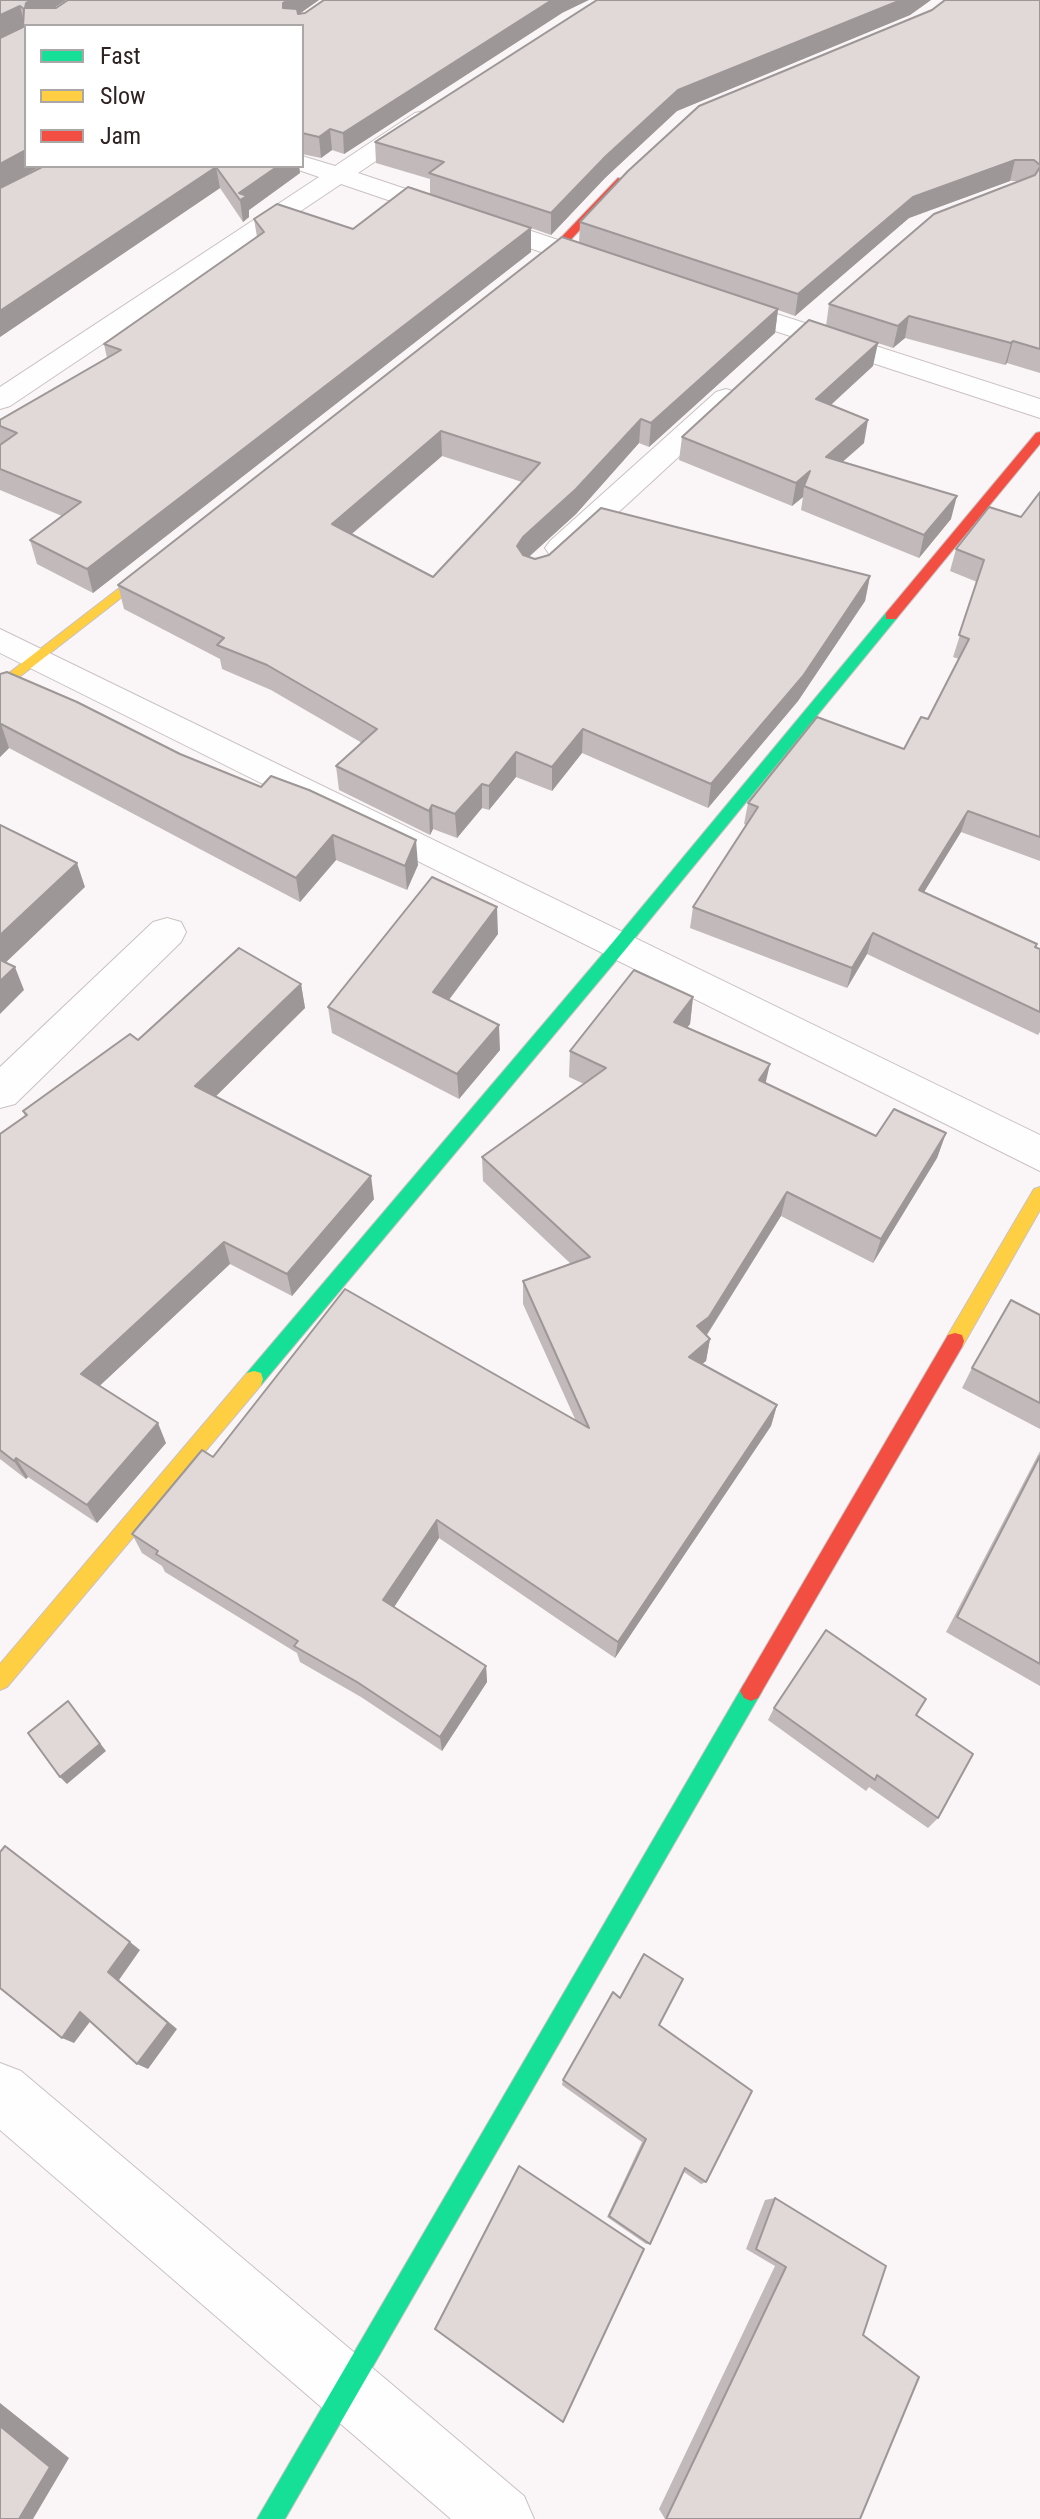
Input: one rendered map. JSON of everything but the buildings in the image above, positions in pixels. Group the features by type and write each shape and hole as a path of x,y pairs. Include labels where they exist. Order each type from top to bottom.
{"street":[{"path":"0,400 442,106"},
{"path":"304,164 628,273"},
{"path":"507,288 556,249 636,166"},
{"path":"700,297 1040,409"},
{"path":"777,351 824,310"},
{"path":"536,571 743,383"},
{"path":"0,1680 619,946 1040,436"},
{"path":"0,687 185,541"},
{"path":"0,640 1040,1154"},
{"path":"0,1092 167,932"},
{"path":"270,2519 1040,1194"},
{"path":"0,2092 501,2519"}],"traffic: fast":[{"path":"254,1379 619,946 891,616"},
{"path":"270,2519 751,1691"}],"traffic: slow":[{"path":"0,687 166,556"},
{"path":"955,1341 1040,1194"},
{"path":"0,1680 254,1379"}],"traffic: jam":[{"path":"522,276 556,249 622,180"},
{"path":"891,616 1040,436"},
{"path":"751,1691 955,1341"}]}
